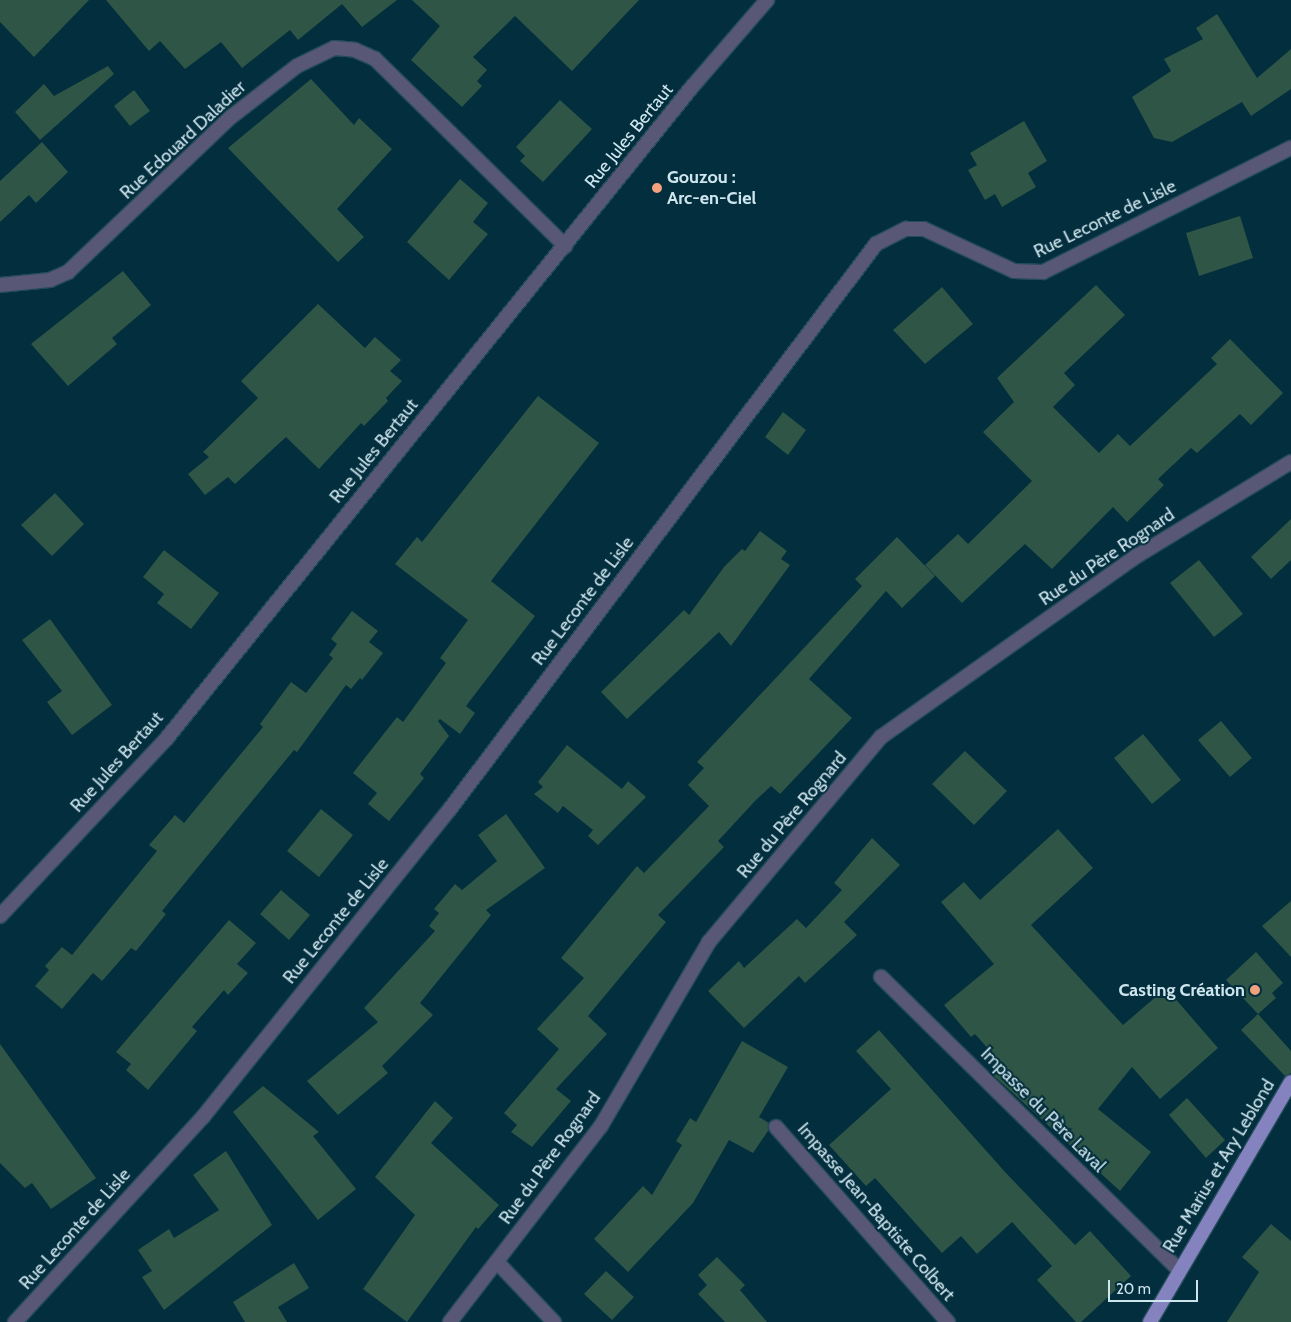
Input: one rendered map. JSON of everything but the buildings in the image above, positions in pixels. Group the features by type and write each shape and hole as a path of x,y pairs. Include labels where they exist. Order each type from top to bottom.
{"main road":[{"name":"Rue Marius et Ary Leblond","path":"1150,1322 1291,1082"}],"street":[{"name":"Rue Jules Bertaut","path":"0,916 167,738 564,246 767,0"},
{"name":"Rue Edouard Daladier","path":"0,285 50,280 68,272 231,117 297,66 334,48 355,50 374,59 564,246"},
{"name":"Rue Leconte de Lisle","path":"15,1322 203,1117 444,816 876,244 906,229 924,230 1014,271 1042,272 1291,148"},
{"name":"Rue du Père Rognard","path":"450,1322 601,1126 709,942 881,737 1137,556 1291,462"},
{"name":"Impasse du Père Laval","path":"881,977 1179,1270"},
{"name":"Impasse Jean-Baptiste Colbert","path":"776,1127 948,1322"},
{"path":"496,1262 554,1322"}],"place":[{"name":"Gouzou : Arc-en-Ciel","path":"657,188"},
{"name":"Casting Création","path":"1255,990"}]}
